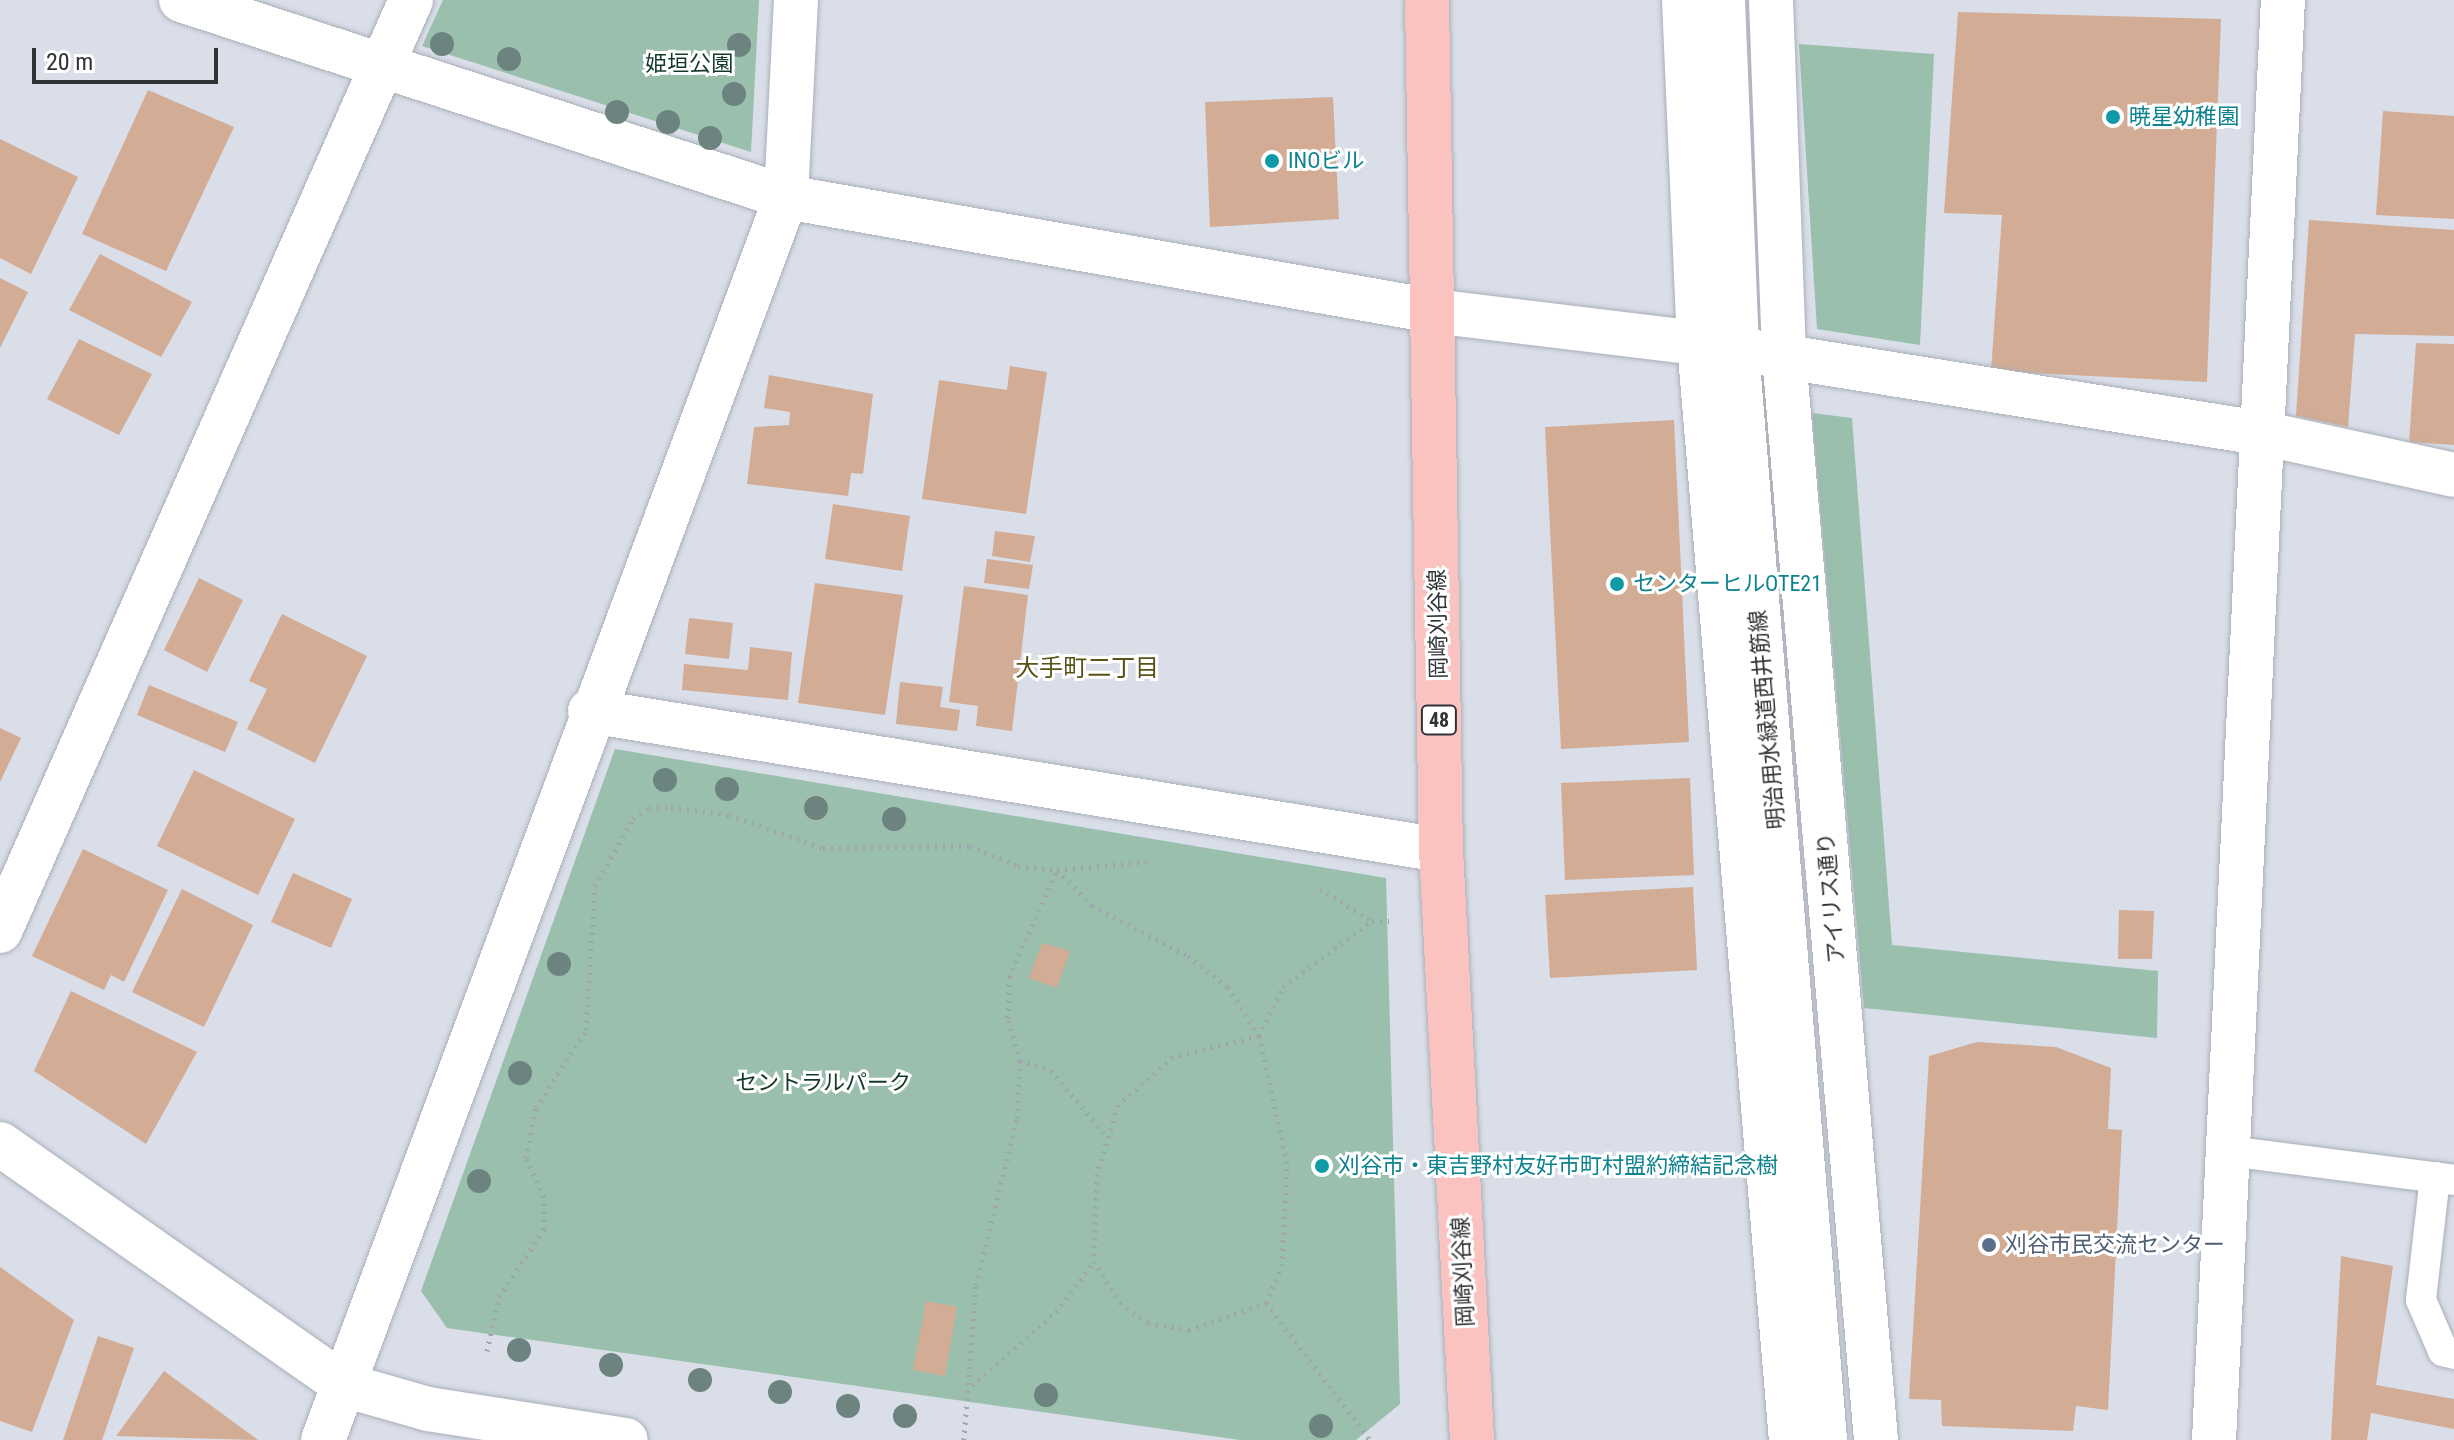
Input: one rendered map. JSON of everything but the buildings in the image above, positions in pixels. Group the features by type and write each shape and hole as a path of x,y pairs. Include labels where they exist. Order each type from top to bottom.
{"main road":[{"name":"岡崎刈谷線","path":"1427,0 1441,850 1472,1440"}],"street":[{"path":"181,0 384,63 786,197 1433,311 1784,356 2266,434 2454,475"},
{"path":"0,931 411,0"},
{"path":"323,1440 590,711 786,197 796,0"},
{"path":"1684,0 1718,347 1791,1440"},
{"name":"明治用水緑道西井筋線","path":"1723,0 1718,347 1825,1440"},
{"name":"アイリス通り","path":"1771,0 1784,356 1876,1440"},
{"path":"2214,1440 2266,434 2283,0"},
{"path":"590,711 1441,850"},
{"path":"0,1144 344,1385 428,1409 626,1440"}],"lane":[{"path":"2229,1151 2444,1178 2421,1300 2443,1351 2454,1354"}],"path":[{"path":"487,1351 499,1297 544,1229 544,1197 526,1158 536,1108 586,1030 595,886 633,819 649,808 671,807 729,815 823,848 970,846 1018,866 1057,870 1158,861"},
{"path":"1057,870 1092,906 1188,956 1228,987 1259,1036 1287,1163 1282,1266 1266,1303 1189,1330 1148,1323 1120,1303 1094,1261 1093,1216 1106,1136 1118,1105 1173,1057 1259,1036"},
{"path":"964,1440 972,1385 976,1285 1011,1159 1020,1061 1008,1018 1009,977 1057,870"},
{"path":"1308,884 1372,921 1444,920"},
{"path":"1259,1036 1283,987 1372,921"},
{"path":"1020,1061 1051,1070 1106,1136"},
{"path":"972,1385 1056,1312 1094,1261"},
{"path":"1266,1303 1370,1440"}],"green space":[{"name":"姫垣公園","path":"443,0 759,0 751,152 422,46"},
{"path":"1799,44 1934,54 1920,345 1817,329"},
{"path":"1812,413 1852,418 1892,945 2158,971 2157,1038 1864,1008"},
{"name":"セントラルパーク","path":"615,749 1386,878 1400,1404 1356,1440 1240,1440 447,1328 421,1291"}],"place":[{"name":"暁星幼稚園","path":"2113,117"},
{"name":"INOビル","path":"1272,161"},
{"name":"センターヒルOTE21","path":"1617,584"},
{"name":"刈谷市・東吉野村友好市町村盟約締結記念樹","path":"1322,1166"},
{"name":"刈谷市民交流センター","path":"1989,1245"}],"district":[{"name":"大手町二丁目","path":"1087,669"}]}
